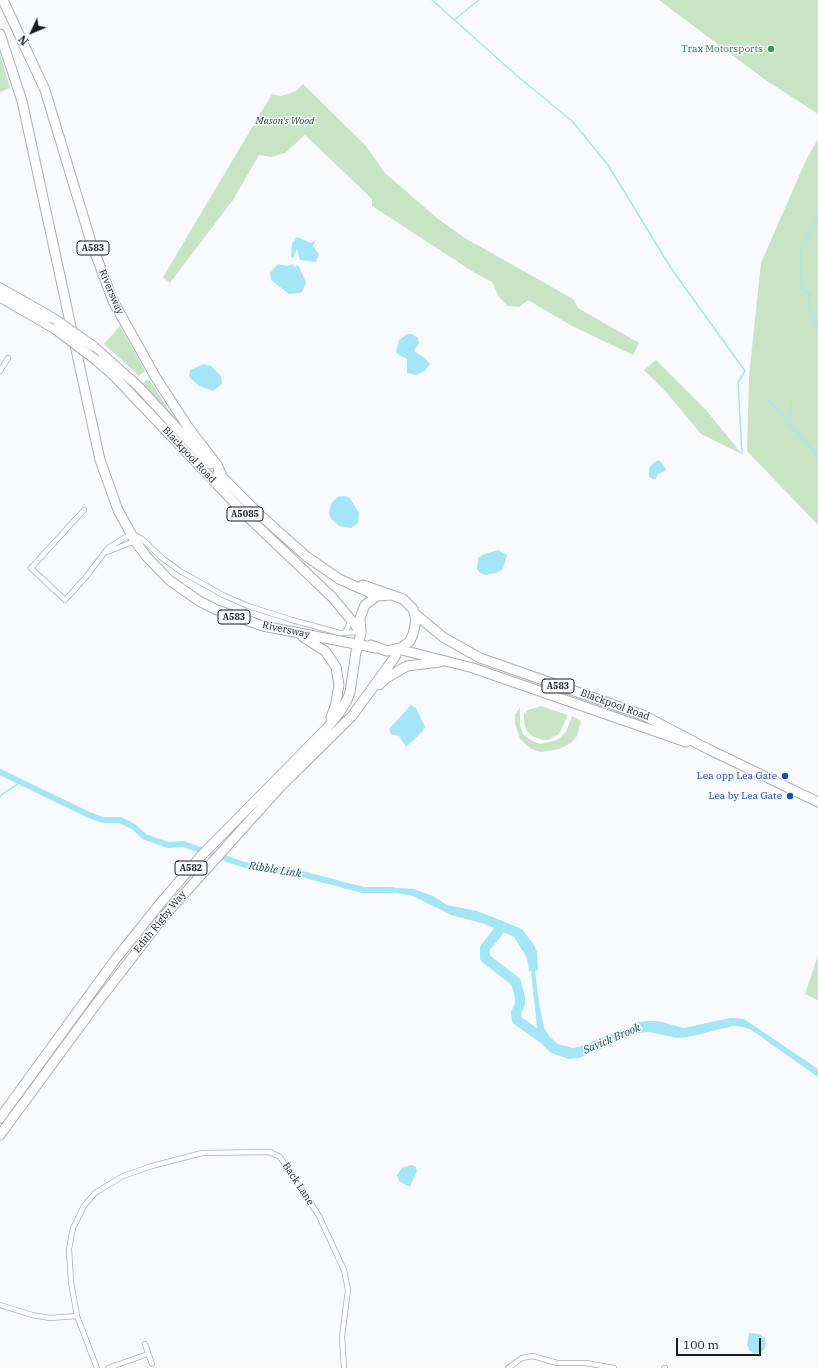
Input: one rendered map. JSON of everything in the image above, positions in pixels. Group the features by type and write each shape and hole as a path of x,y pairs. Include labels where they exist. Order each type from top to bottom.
{"highway":[{"name":"Riversway","path":"3,0 45,90 91,242 113,301 156,378 188,427 217,465 222,476"},
{"name":"Riversway","path":"0,34 22,101 100,460 118,510 133,538 158,570 199,601 232,617 291,632 376,648"},
{"name":"Blackpool Road","path":"0,288 53,318 92,346 138,386 222,476 281,535 317,564 348,584 377,596"},
{"name":"Blackpool Road","path":"0,297 55,329 96,360 114,376 250,519 332,597 361,633"},
{"name":"A583","path":"317,564 350,580 392,595"},
{"path":"392,595 406,601 414,613 416,624 413,634 407,643 398,649 387,651 376,648 367,642 361,633 359,622 362,611 368,602 377,596 392,595"},
{"name":"Blackpool Road","path":"414,613 443,636 480,658 622,706 653,719 708,749 818,802"},
{"path":"291,632 317,645 328,655 336,667 339,685 338,695 327,728"},
{"name":"Edith Rigby Way","path":"0,1135 127,963 165,915 276,784 327,728 347,700 354,676 361,633"},
{"name":"Blackpool Road","path":"398,649 451,661 708,749"},
{"name":"Edith Rigby Way","path":"0,1118 115,960 167,894 276,784 323,746 352,716 395,657 398,649"},
{"path":"367,697 388,677 407,666 424,662 451,661"}],"street":[{"path":"0,371 8,358"},
{"path":"84,510 30,568 65,600 115,542 133,538"},
{"name":"Riversway","path":"133,538 139,537 162,558 180,571 223,595 248,606 292,620 345,633 361,633"},
{"path":"345,633 351,619"},
{"name":"Back Lane","path":"97,1368 78,1316 70,1282 69,1249 73,1228 84,1206 95,1192 123,1176 202,1153 270,1152 280,1157 319,1216 344,1270 348,1290 342,1337 344,1368"},
{"path":"0,1305 32,1315 50,1318 78,1316"},
{"path":"145,1344 152,1364"},
{"path":"108,1368 148,1354"},
{"path":"508,1368 522,1358 533,1356 557,1363 586,1363 614,1368"}],"green space":[{"name":"Trax Motorsports","path":"659,0 818,0 818,114 764,79"},
{"path":"0,55 10,88 0,92"},
{"name":"Mason's Wood","path":"303,84 365,145 385,173 437,218 465,238 573,299 578,308 639,343 633,355 572,326 528,300 519,307 508,306 499,297 492,282 475,273 372,206 372,199 305,135 285,153 272,157 259,155 233,200 170,283 163,277 272,94 281,96 296,91"},
{"path":"818,139 818,525 747,451 749,376 761,263 806,160"},
{"path":"120,326 145,371 139,376 104,344"},
{"path":"656,360 706,410 742,454 701,434 666,392 644,370"},
{"path":"146,380 150,381 177,423 142,385"},
{"path":"541,706 568,715 559,734 548,740 542,740 532,736 526,730 524,722 524,714 528,710"},
{"path":"520,707 520,725 523,734 529,739 540,744 557,740 566,732 572,716 581,721 577,736 571,743 559,749 541,752 531,749 520,739 515,723 515,715"},
{"path":"818,955 818,1000 805,994"}],"water":[{"path":"297,237 311,243 316,240 313,246 319,254 316,262 300,260 297,249 293,258 291,257 292,243"},
{"path":"278,264 288,266 292,264 295,267 298,265 306,282 301,293 289,294 271,280 270,273"},
{"path":"407,334 412,334 418,338 419,343 414,351 425,358 430,364 425,371 416,375 407,373 407,359 396,352 399,340"},
{"path":"203,364 211,366 221,376 222,384 213,391 199,386 189,377 190,370"},
{"path":"658,460 666,469 658,474 655,480 649,477 649,469 652,464"},
{"path":"345,496 350,498 359,513 358,523 351,528 339,526 331,519 329,513 331,504 334,500 338,497"},
{"path":"498,550 507,555 503,569 496,573 486,575 480,573 477,569 478,558 482,555"},
{"path":"411,705 416,708 425,727 422,732 406,747 399,736 391,734 389,729"},
{"path":"384,887 414,889 433,896 447,905 477,911 522,929 534,945 537,952 538,970 535,971 544,1028 550,1037 558,1044 573,1048 581,1046 629,1028 638,1022 658,1021 684,1028 730,1018 744,1019 818,1069 818,1077 750,1029 733,1026 688,1037 677,1038 649,1032 638,1033 579,1058 569,1059 551,1053 542,1044 537,1028 531,971 529,971 527,958 514,937 485,924 451,915 413,896 384,891"},
{"path":"411,1165 416,1167 417,1171 410,1187 399,1181 397,1175 402,1168"},
{"path":"749,1333 760,1334 765,1339 766,1345 763,1351 755,1354 749,1350 747,1345"}],"waterway":[{"path":"432,0 515,74 573,122 608,165 671,268 745,371 738,383 742,454"},
{"path":"454,20 479,0"},
{"path":"818,216 801,250 802,290 810,293 809,307 818,329"},
{"path":"769,401 818,456"},
{"path":"788,419 792,404"},
{"name":"Ribble Link","path":"0,772 89,815 103,820 120,820 134,827 145,837 168,845 183,844 245,865 290,871 363,890 392,890"},
{"path":"0,798 1,795 21,782"},
{"name":"Savick Brook","path":"500,925 498,932 485,948 485,958 516,982 520,998 520,1004 516,1013 517,1020 548,1042"}],"place":[{"name":"Trax Motorsports","path":"771,49"},
{"name":"Lea opp Lea Gate","path":"785,776"},
{"name":"Lea by Lea Gate","path":"790,796"}]}
